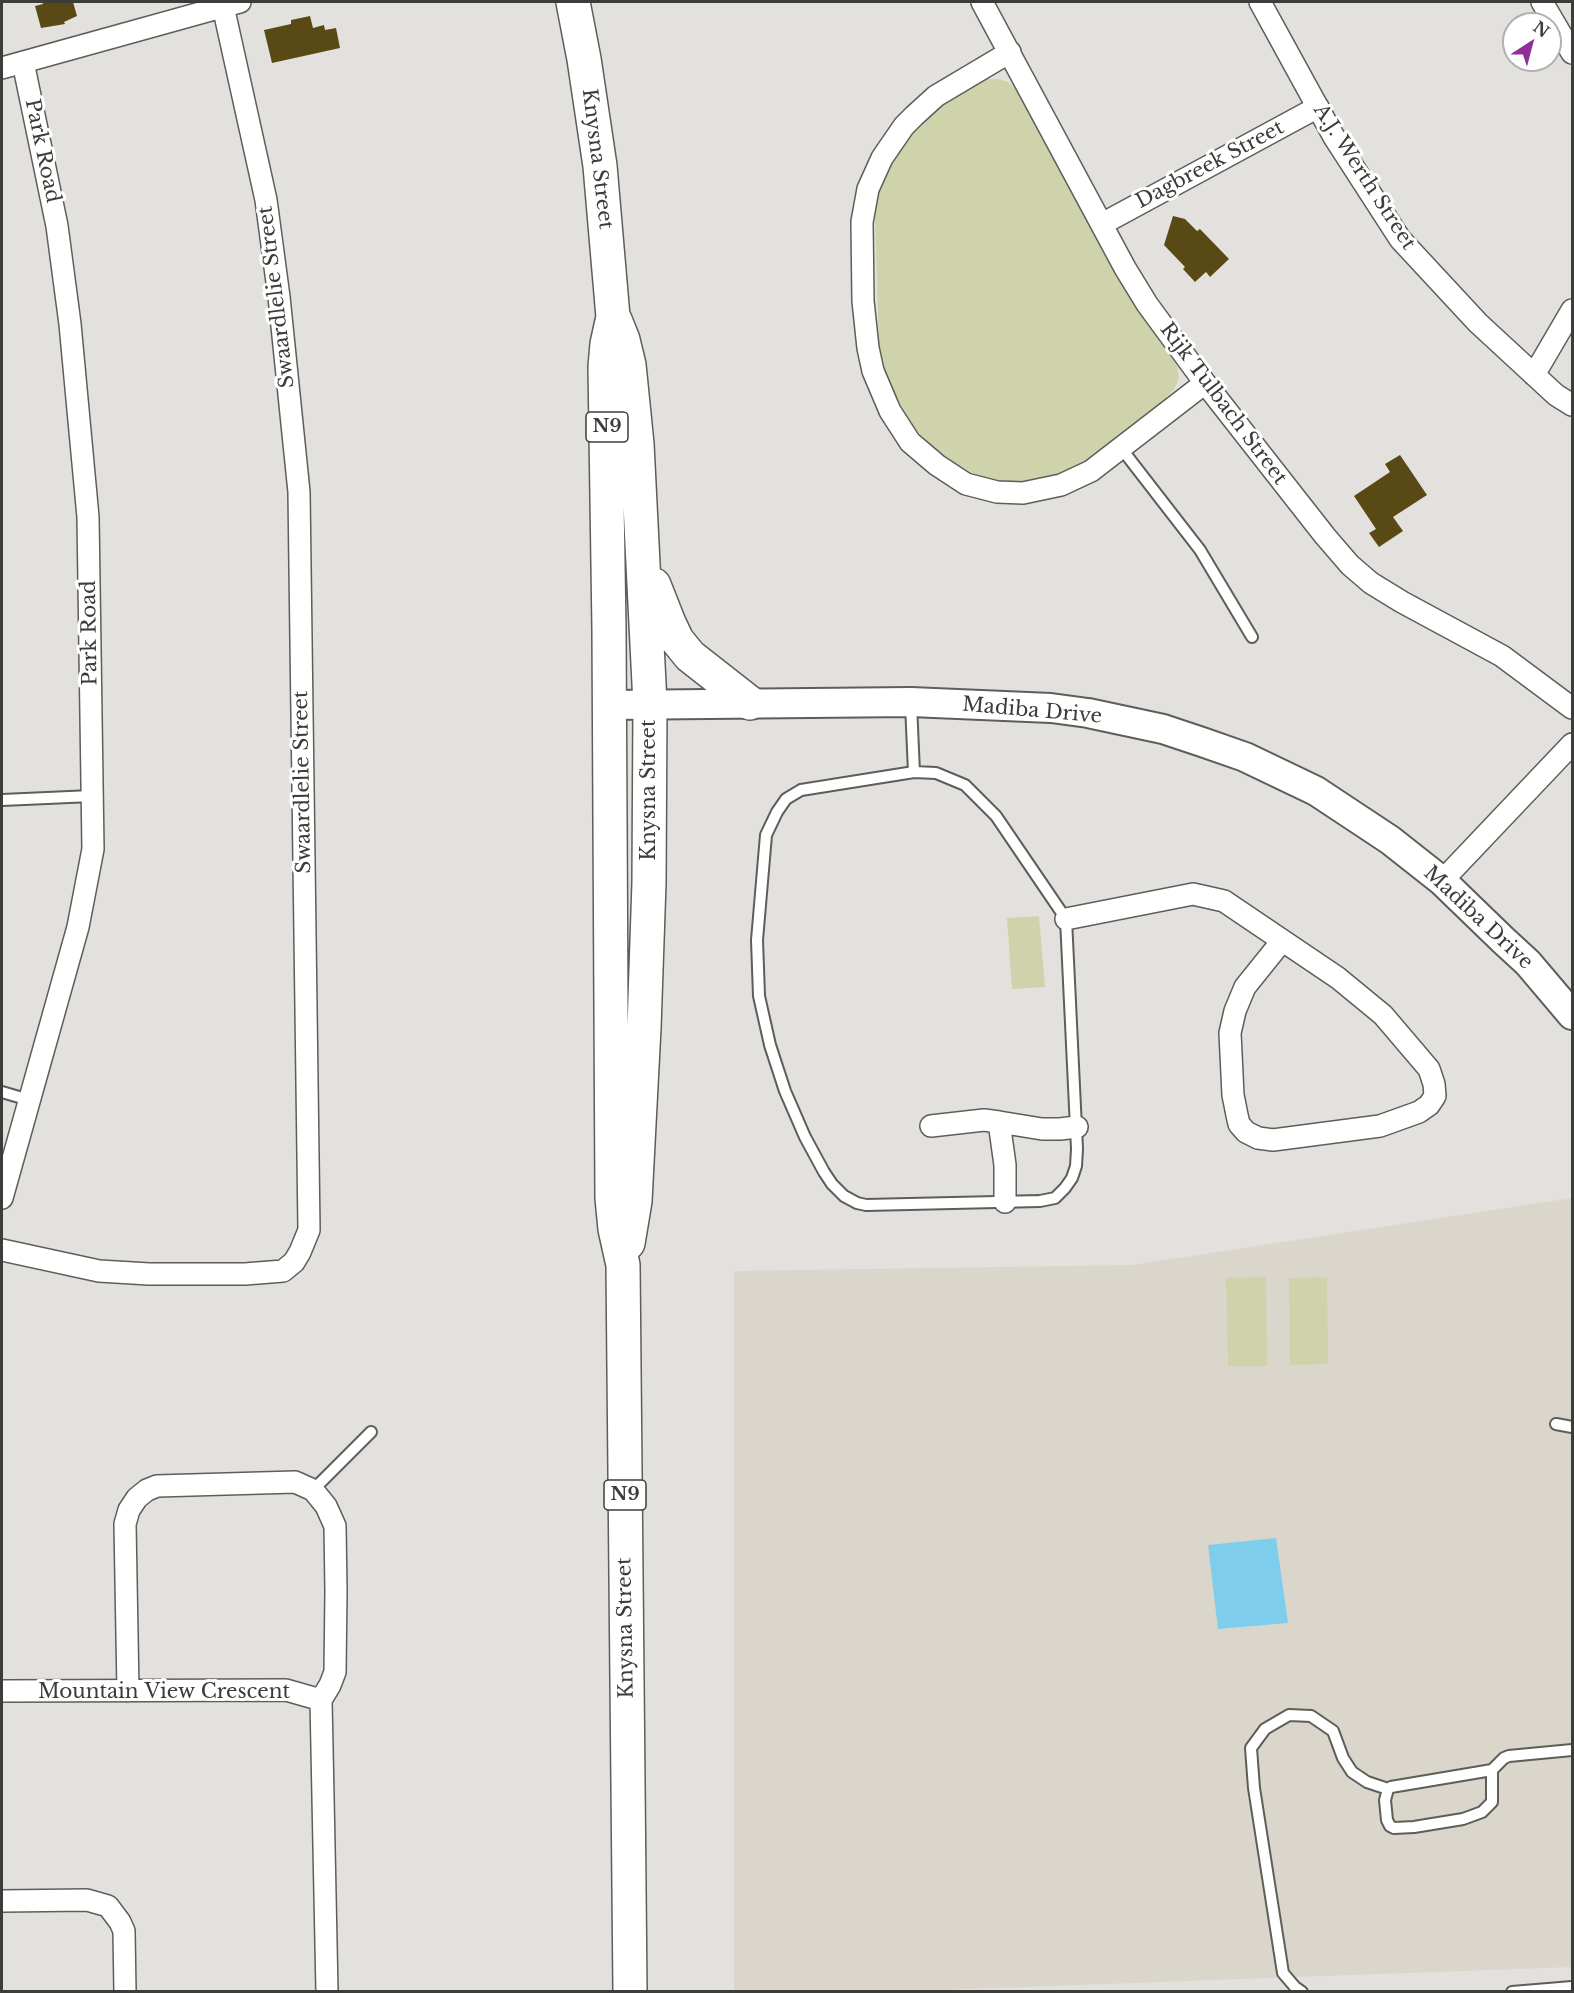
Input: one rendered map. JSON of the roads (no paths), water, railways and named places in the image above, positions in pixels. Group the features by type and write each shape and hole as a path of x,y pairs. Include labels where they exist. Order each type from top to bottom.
{"highway":[{"name":"Knysna Street","path":"573,2 600,166 614,317 623,340 628,365 638,444 650,704 649,884 644,1028 635,1201 623,1265 630,1992"},
{"name":"Knysna Street","path":"614,317 607,344 605,367 612,1198 615,1228 623,1265"},
{"path":"644,558 677,640 690,656 750,703"}],"street":[{"name":"Rijk Tulbach Street","path":"982,2 1147,304 1205,383 1325,536 1350,565 1371,583 1502,656 1572,708"},
{"name":"A.J. Werth Street","path":"1260,2 1334,137 1400,239 1478,322 1534,375 1572,405"},
{"path":"1542,2 1572,53"},
{"path":"2,68 231,4"},
{"name":"Swaardlelie Street","path":"2,1250 99,1271 149,1275 245,1274 283,1271 294,1262 309,1230 299,492 279,297 266,200 231,4"},
{"path":"1010,52 936,96 914,116 904,126 882,158 868,189 862,222 863,301 873,371 890,411 910,442 937,465 966,484 997,492 1023,493 1061,485 1090,471 1205,383"},
{"name":"Park Road","path":"2,1198 78,927 93,849 88,517 70,324 57,226 23,62"},
{"name":"Dagbreek Street","path":"1102,224 1317,107"},
{"path":"1534,375 1572,310"},
{"name":"Madiba Drive","path":"608,705 911,702 1051,708 1088,713 1163,729 1202,741 1245,757 1316,791 1390,840 1442,881 1528,963 1572,1015"},
{"path":"1442,881 1572,744"},
{"path":"1066,919 1193,894 1224,900 1338,978 1383,1016 1429,1069 1435,1096 1429,1105 1419,1112 1380,1126 1273,1140 1258,1138 1246,1132 1239,1124 1236,1115 1230,1033 1235,1011 1245,987 1282,941"},
{"path":"932,1126 984,1120 1042,1129 1077,1127"},
{"path":"999,1122 1005,1165 1005,1202"},
{"path":"128,1691 125,1524 129,1510 137,1498 157,1486 295,1482 313,1490 326,1506 335,1526 334,1672 330,1685 321,1700 327,1992"},
{"name":"Mountain View Crescent","path":"2,1691 286,1690 321,1700"},
{"path":"2,1901 87,1900 108,1906 115,1913 124,1931 124,1992"}],"lane":[{"path":"1121,448 1200,550 1252,637"},
{"path":"911,702 914,772"},
{"path":"914,772 936,773 966,785 996,816 1066,919 1077,1127 1076,1166 1065,1188 1055,1198 1005,1202 866,1205 844,1196 824,1172 784,1091 770,1045 759,996 757,940 766,835 786,799 801,790 914,772"},
{"path":"2,800 92,795"},
{"path":"2,1092 29,1100"},
{"path":"1556,1424 1572,1427"},
{"path":"313,1490 371,1432"},
{"path":"1302,1992 1283,1973 1254,1788 1251,1748 1265,1729 1289,1714 1311,1716 1333,1731 1343,1758 1352,1772 1367,1782 1388,1789 1492,1770 1509,1756 1572,1750"},
{"path":"1388,1789 1385,1800 1387,1820 1394,1828 1463,1819 1482,1812 1492,1802 1492,1770"},
{"path":"1512,1992 1572,1987"}],"water":[{"path":"1276,1538 1288,1623 1218,1629 1208,1545"}]}
